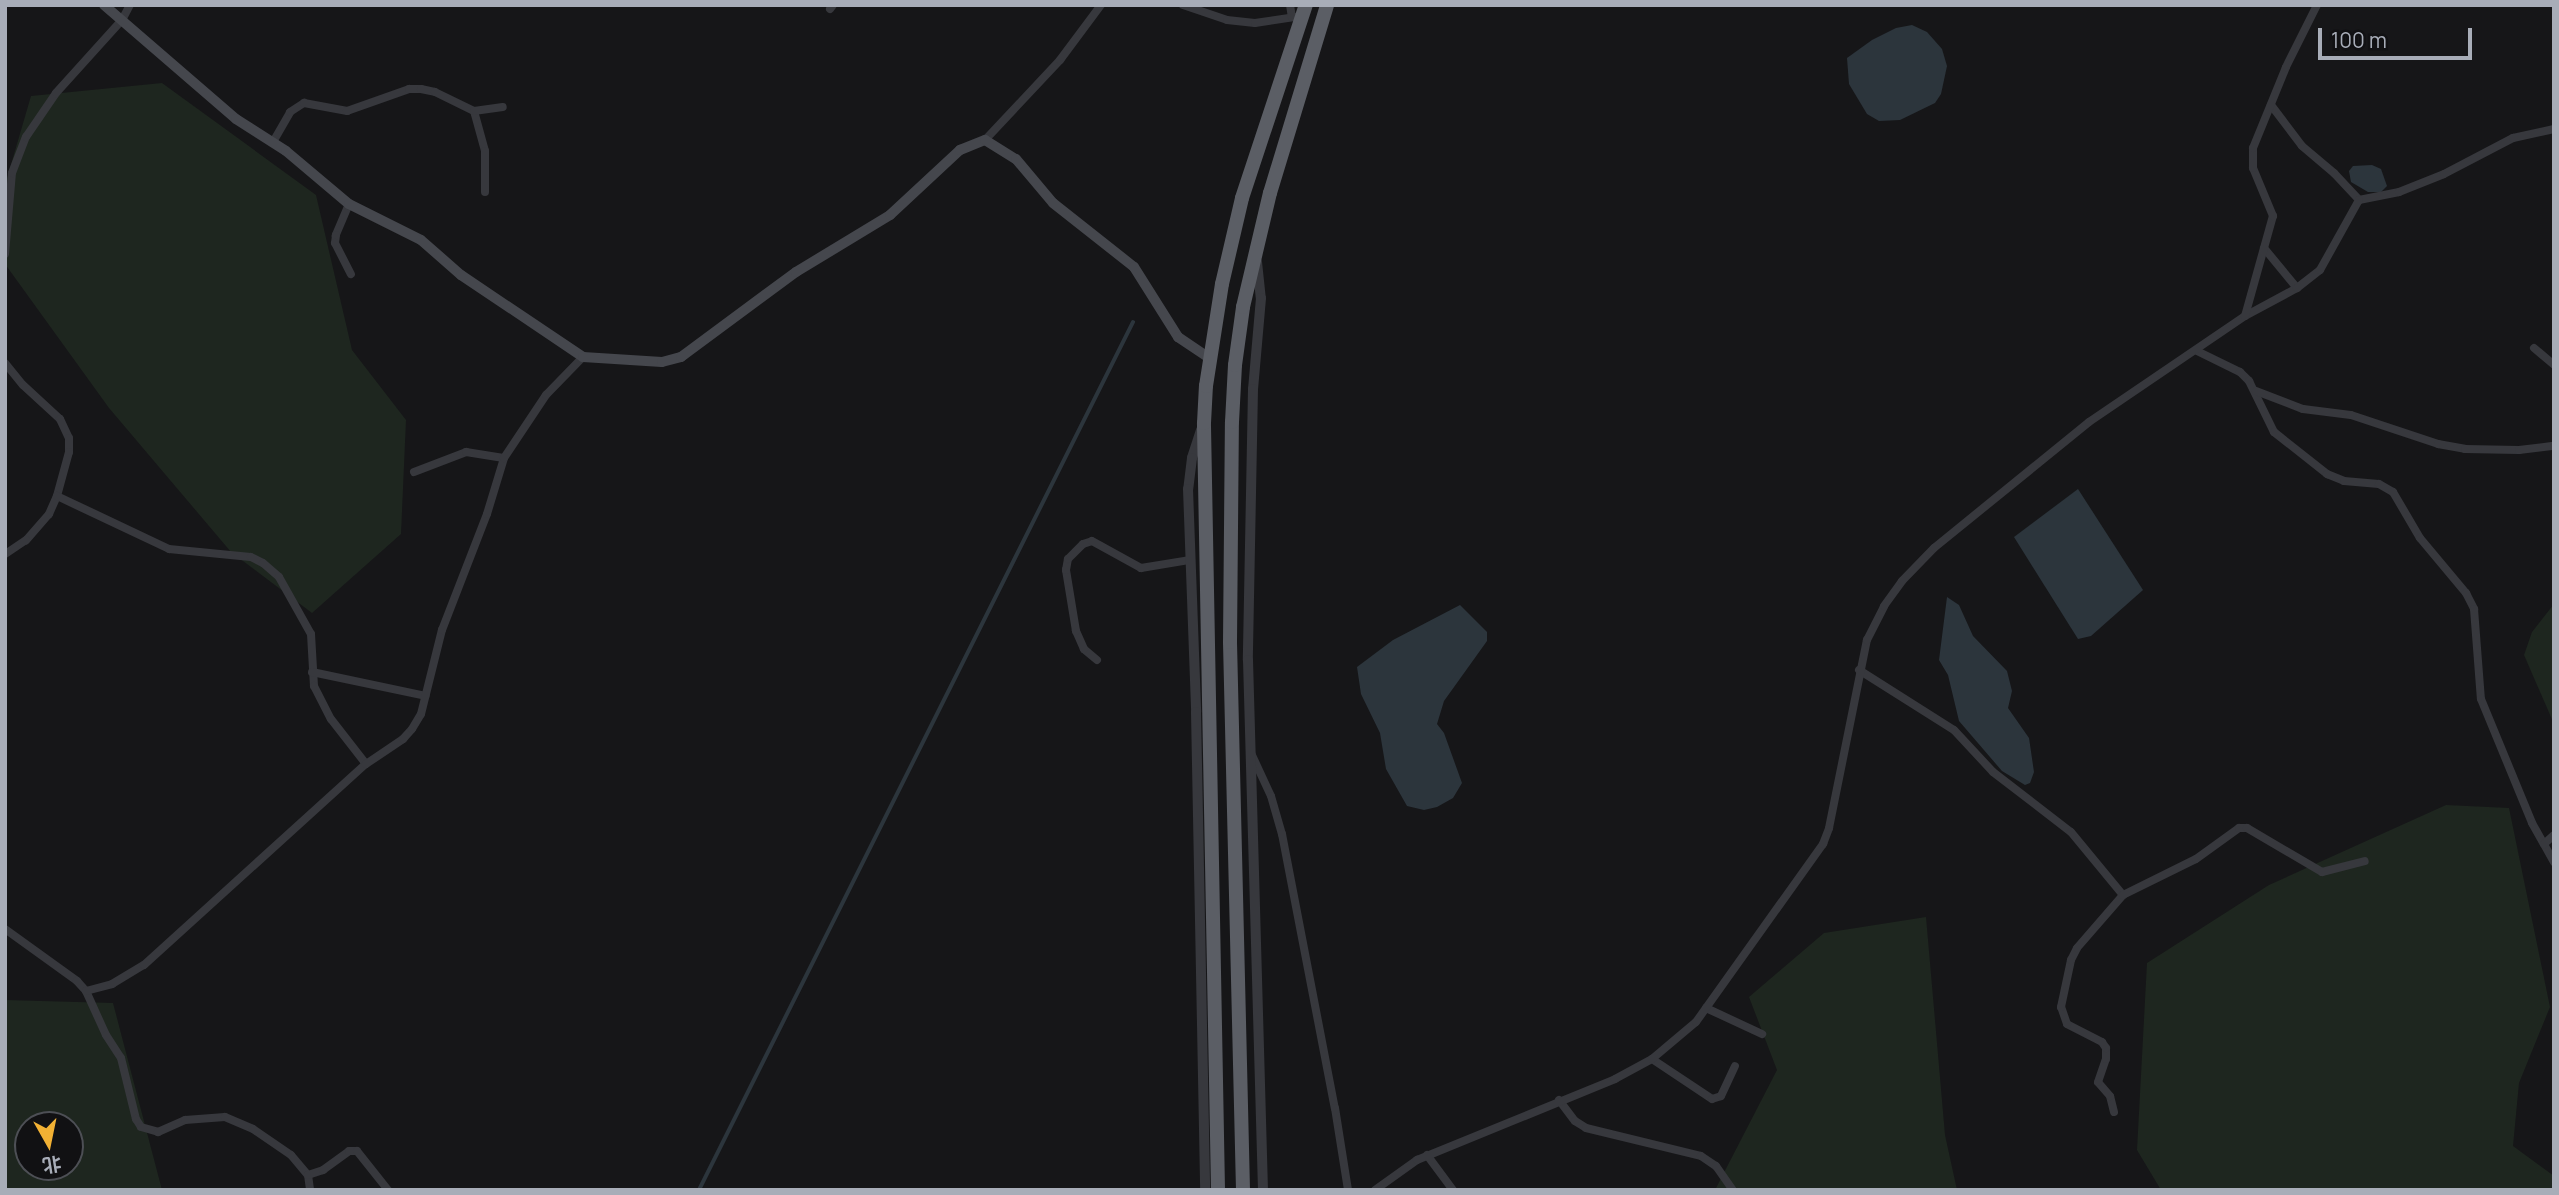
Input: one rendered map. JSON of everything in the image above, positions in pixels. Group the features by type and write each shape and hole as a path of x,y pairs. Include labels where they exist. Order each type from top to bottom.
{"highway":[{"path":"1243,1190 1230,642 1231,422 1242,318 1256,251 1270,193 1328,5"},
{"path":"1218,1190 1204,423 1209,358 1242,198 1300,13"}],"main road":[{"path":"104,5 236,119 272,142 349,204 421,240 461,275 583,357 662,362 681,357 796,272 890,215 960,150 985,140 1016,159 1053,203 1134,267 1178,337 1209,358"}],"street":[{"path":"5,254 12,173 26,137 56,93 122,20 130,5"},
{"path":"985,140 1053,68 1101,5"},
{"path":"1184,5 1227,20 1255,23 1300,13"},
{"path":"1290,5 1300,13"},
{"path":"2245,316 2273,216 2257,179 2252,158 2271,105 2317,5"},
{"path":"272,142 290,112 304,103 347,111 409,89 421,89 435,92 474,111 503,107"},
{"path":"2271,105 2302,146 2334,173 2359,200"},
{"path":"474,111 485,151 485,192"},
{"path":"1375,1190 1427,1155 1507,1125 1559,1100 1615,1079 1652,1059 1672,1045 1706,1008 1823,844 1829,828 1867,640 1884,606 1902,581 1934,548 2090,422 2197,352 2245,316 2297,288 2320,270 2359,200 2412,187 2513,138 2554,129"},
{"path":"349,204 335,235 335,243 351,274"},
{"path":"2264,248 2297,288"},
{"path":"1256,251 1261,298 1254,365 1248,660 1262,1190"},
{"path":"2533,348 2554,365"},
{"path":"2197,352 2240,372 2256,391 2274,432 2327,474 2344,481 2379,484 2393,492 2420,538 2466,593 2474,608 2481,699 2527,813 2554,862"},
{"path":"86,991 112,984 144,965 366,764 403,739 421,714 442,630 487,514 504,458 546,395 583,357"},
{"path":"5,363 23,385 60,419 66,430 69,452 57,496 40,526 5,554"},
{"path":"2256,391 2315,412 2351,415 2452,447 2519,450 2554,446"},
{"path":"1204,423 1189,473 1205,1190"},
{"path":"414,472 466,452 504,458"},
{"path":"57,496 169,548 251,557 263,563 279,577 311,634 314,686 331,719 366,764"},
{"path":"1097,660 1084,649 1076,631 1066,570 1068,559 1083,544 1092,541 1141,568 1190,560"},
{"path":"1859,670 1954,730 1993,772 2071,832 2123,895"},
{"path":"312,672 426,696"},
{"path":"1251,752 1271,796 1282,834 1335,1108 1348,1190"},
{"path":"2114,1112 2110,1096 2098,1082 2106,1059 2106,1048 2102,1042 2067,1024 2061,1007 2070,960 2077,948 2123,895 2196,859 2239,828 2247,828 2322,872 2365,861"},
{"path":"2544,844 2554,835"},
{"path":"5,929 77,981 86,991 106,1035 121,1058 136,1119 141,1127 158,1132 185,1119 225,1117 272,1141 290,1155 308,1175 310,1190"},
{"path":"1706,1008 1762,1034"},
{"path":"1652,1059 1712,1099 1721,1096 1735,1066"},
{"path":"1559,1100 1575,1121 1586,1128 1700,1156 1716,1166 1733,1190"},
{"path":"308,1175 323,1170 349,1151 357,1151 388,1190"},
{"path":"1427,1155 1454,1190"}],"shaded area":[{"path":"1912,25 1927,32 1942,49 1947,66 1941,94 1935,103 1900,120 1879,121 1867,114 1849,84 1847,58 1872,40 1896,28"},
{"path":"162,83 316,195 352,350 406,420 401,534 312,613 231,552 109,408 5,264 5,185 31,96"},
{"path":"2372,165 2381,169 2387,186 2381,192 2368,192 2351,182 2349,171 2353,166"},
{"path":"2078,489 2143,590 2091,636 2078,639 2014,537"},
{"path":"1947,597 1959,605 1973,636 2007,671 2012,691 2008,708 2029,738 2034,772 2030,783 2025,785 2002,771 1959,721 1948,675 1939,660"},
{"path":"2554,604 2554,724 2524,655 2532,632"},
{"path":"1460,605 1487,632 1487,641 1444,701 1437,724 1444,733 1462,783 1453,798 1437,807 1424,810 1407,806 1386,769 1380,733 1361,694 1357,667 1393,640"},
{"path":"2446,805 2509,808 2550,1007 2519,1083 2513,1146 2554,1176 2554,1190 2161,1190 2137,1150 2147,963 2269,885"},
{"path":"1926,917 1945,1135 1957,1190 1715,1190 1777,1070 1749,997 1824,933"},
{"path":"5,1000 113,1003 162,1190 5,1190"}],"waterway":[{"path":"699,1190 1133,322"}]}
